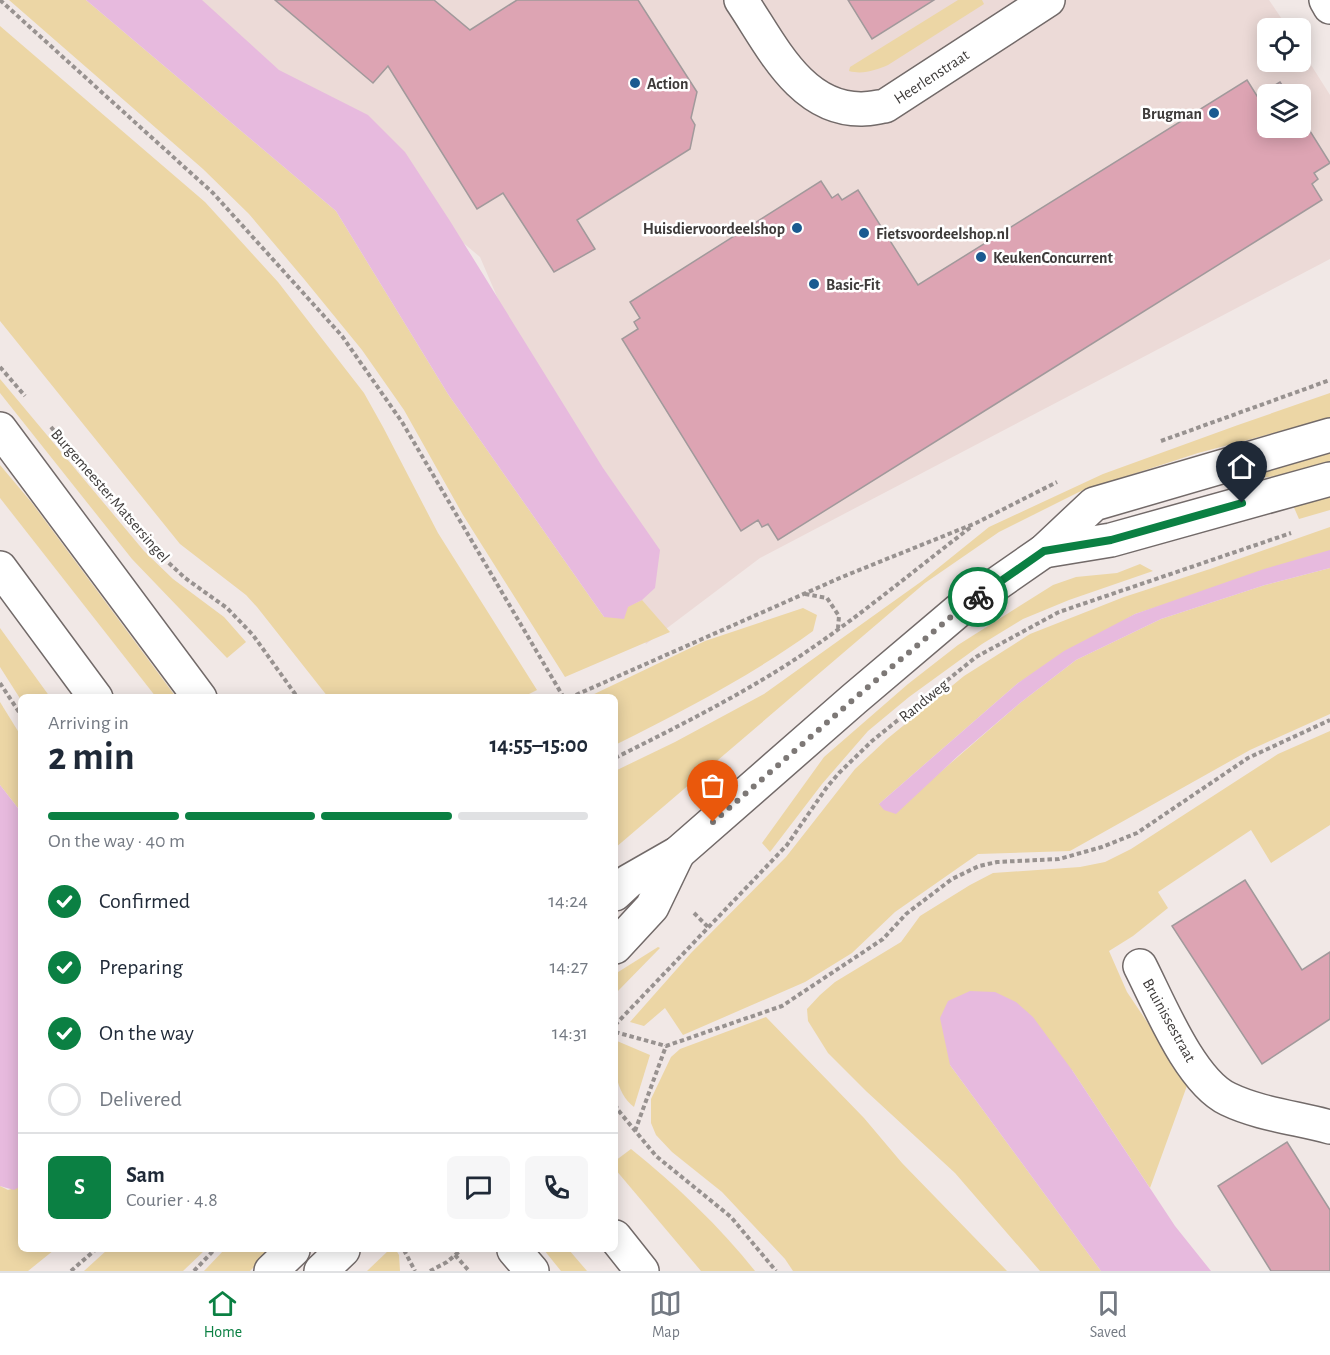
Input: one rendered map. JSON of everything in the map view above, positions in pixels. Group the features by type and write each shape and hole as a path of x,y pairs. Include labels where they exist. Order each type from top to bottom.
{"street":[{"name":"Heerlenstraat","path":"741,0 792,76 815,97 862,110 885,106 1048,0"},
{"path":"1326,0 1330,7"},
{"path":"0,429 197,694"},
{"path":"618,891 629,882 678,853 959,610 1044,551 1094,504 1330,435"},
{"path":"1044,551 1111,540 1330,479"},
{"path":"0,568 93,694"},
{"path":"618,944 652,907 678,853"},
{"name":"Bruinissestraat","path":"1140,966 1185,1053 1207,1082 1226,1098 1250,1107 1330,1127"},
{"path":"618,1241 642,1271"},
{"path":"271,1271 291,1252"},
{"path":"321,1271 341,1252"},
{"path":"516,1252 531,1271"}],"path":[{"path":"0,0 213,193 342,336 402,422 564,694"},
{"path":"0,367 30,402"},
{"name":"Burgemeester Matsersingel","path":"45,420 156,551 185,578 227,608 253,635 295,694"},
{"path":"575,694 804,594 976,523 838,628 780,668 714,707 618,756"},
{"name":"Randweg","path":"618,1022 787,845 839,773 872,741 976,657 1059,612 1296,532"},
{"path":"804,594 827,598 839,616 838,628"},
{"path":"0,683 18,710"},
{"path":"618,1033 666,1046 782,1006 883,939 906,914 952,879 979,866 997,862 1059,859 1102,847 1137,833 1248,758 1330,720"},
{"path":"694,913 708,927"},
{"path":"635,1131 666,1046"},
{"path":"618,1114 656,1156 731,1217 776,1271"},
{"path":"71,1271 93,1252"},
{"path":"194,1271 212,1252"},
{"path":"405,1252 415,1271"},
{"path":"429,1271 447,1262 458,1252"},
{"path":"455,1255 469,1271"}],"shaded area":[{"path":"9,0 86,0 336,211 448,394 604,617 642,600 670,632 565,677 463,515 404,410 362,350 304,279 249,214 203,169"},
{"path":"86,0 202,0 279,70 368,115 405,152 603,468 660,550 655,588 642,600 628,607 624,619 604,617 448,394 336,211"},
{"path":"175,0 1269,0 1281,18 1257,18 1257,72 1311,72 1311,65 1330,95 1330,259 760,558 646,644 480,257"},
{"path":"958,0 982,0 984,4 888,65 864,72 849,71 850,67"},
{"path":"0,26 205,202 278,282 364,393 438,533 537,690 529,694 326,694 246,595 180,544 0,321"},
{"path":"0,379 144,551 173,579 224,617 246,642 227,658 132,559 0,393"},
{"path":"1330,393 1330,418 1198,453 1081,491 999,532 925,583 618,845 618,770 764,694 922,581 989,527 1103,474"},
{"path":"1330,450 1330,465 1290,474 1237,481 1235,475"},
{"path":"0,465 32,503 174,694 154,694 0,498"},
{"path":"1330,493 1330,510 1299,519 1292,503"},
{"path":"1330,527 1330,551 1135,614 1018,683 879,804 922,788 1020,703 1076,660 1161,619 1265,585 1330,568 1330,714 1250,750 1070,851 978,854 895,912 852,953 805,982 683,1035 665,1008 644,1026 630,1022 691,953 786,857 855,769 887,739 964,676 1030,634 1124,597"},
{"path":"1330,550 1330,568 1265,585 1161,619 1076,660 1020,703 958,756 896,814 884,810 879,804 1018,683 1064,651 1135,614 1264,569"},
{"path":"1140,564 1153,571 1069,600 1023,619 982,644 909,697 868,731 822,784 770,852 762,843 824,757 908,684 958,645 1053,585 1076,577 1117,573"},
{"path":"803,608 817,615 813,631 790,647 741,678 618,743 618,694 594,694 705,641"},
{"path":"0,628 48,694 18,695 0,667"},
{"path":"0,702 18,731 18,808 0,785"},
{"path":"1330,731 1330,825 1271,863 1251,830 1158,892 1168,908 1133,936 1109,951 1127,992 1188,1083 1150,1188 1072,1070 950,1065 1101,1271 1040,1271 955,1173 828,1053 808,1021 807,1009 835,982 901,942 920,916 970,885 993,873 1080,867 1105,862 1131,849 1278,754"},
{"path":"0,785 18,808 18,1188 14,1190 0,1186"},
{"path":"658,947 660,948 618,991 618,972"},
{"path":"970,991 995,992 1016,1002 1033,1017 1072,1070 1175,1226 1211,1271 1101,1271 950,1065 940,1018 948,1001"},
{"path":"766,1017 864,1118 902,1163 1007,1271 793,1271 785,1259 722,1192 672,1152 656,1135 651,1123 651,1099 671,1057 680,1049"},
{"path":"618,1041 650,1055 634,1107 619,1086"},
{"path":"631,1149 696,1207 755,1271 701,1271 618,1173 618,1159"},
{"path":"0,1186 8,1190 18,1187 18,1252 52,1252 28,1271 0,1271"},
{"path":"105,1252 203,1252 183,1271 84,1271"},
{"path":"222,1252 269,1252 250,1271 204,1271"},
{"path":"387,1252 397,1252 399,1255 400,1271 367,1271"},
{"path":"546,1252 571,1252 587,1271 561,1271"}],"building":[{"path":"275,0 434,0 470,30 517,0 638,0 697,92 691,118 695,125 690,149 577,220 595,249 554,272 503,193 477,209 388,66 373,83"},
{"path":"848,0 934,0 872,39"},
{"path":"1247,80 1257,96 1257,138 1311,138 1311,133 1330,163 1314,173 1318,179 1312,184 1322,200 778,540 768,524 762,527 758,520 741,531 622,339 638,329 634,322 640,318 630,302 821,181 832,198 838,194 842,200 858,190 918,285"},
{"path":"1245,880 1302,970 1330,952 1330,1019 1262,1064 1172,926"},
{"path":"1287,1142 1330,1210 1330,1271 1271,1271 1218,1186"}],"way so far":[{"path":"713,822 854,699 959,610 978,597"}],"place":[{"name":"Action","path":"635,83"},
{"name":"Brugman","path":"1214,113"},
{"name":"Huisdiervoordeelshop","path":"797,228"},
{"name":"Fietsvoordeelshop.nl","path":"864,233"},
{"name":"KeukenConcurrent","path":"981,257"},
{"name":"Basic-Fit","path":"814,284"}],"route":[{"path":"978,597 1044,551 1111,540 1242,503"}]}
